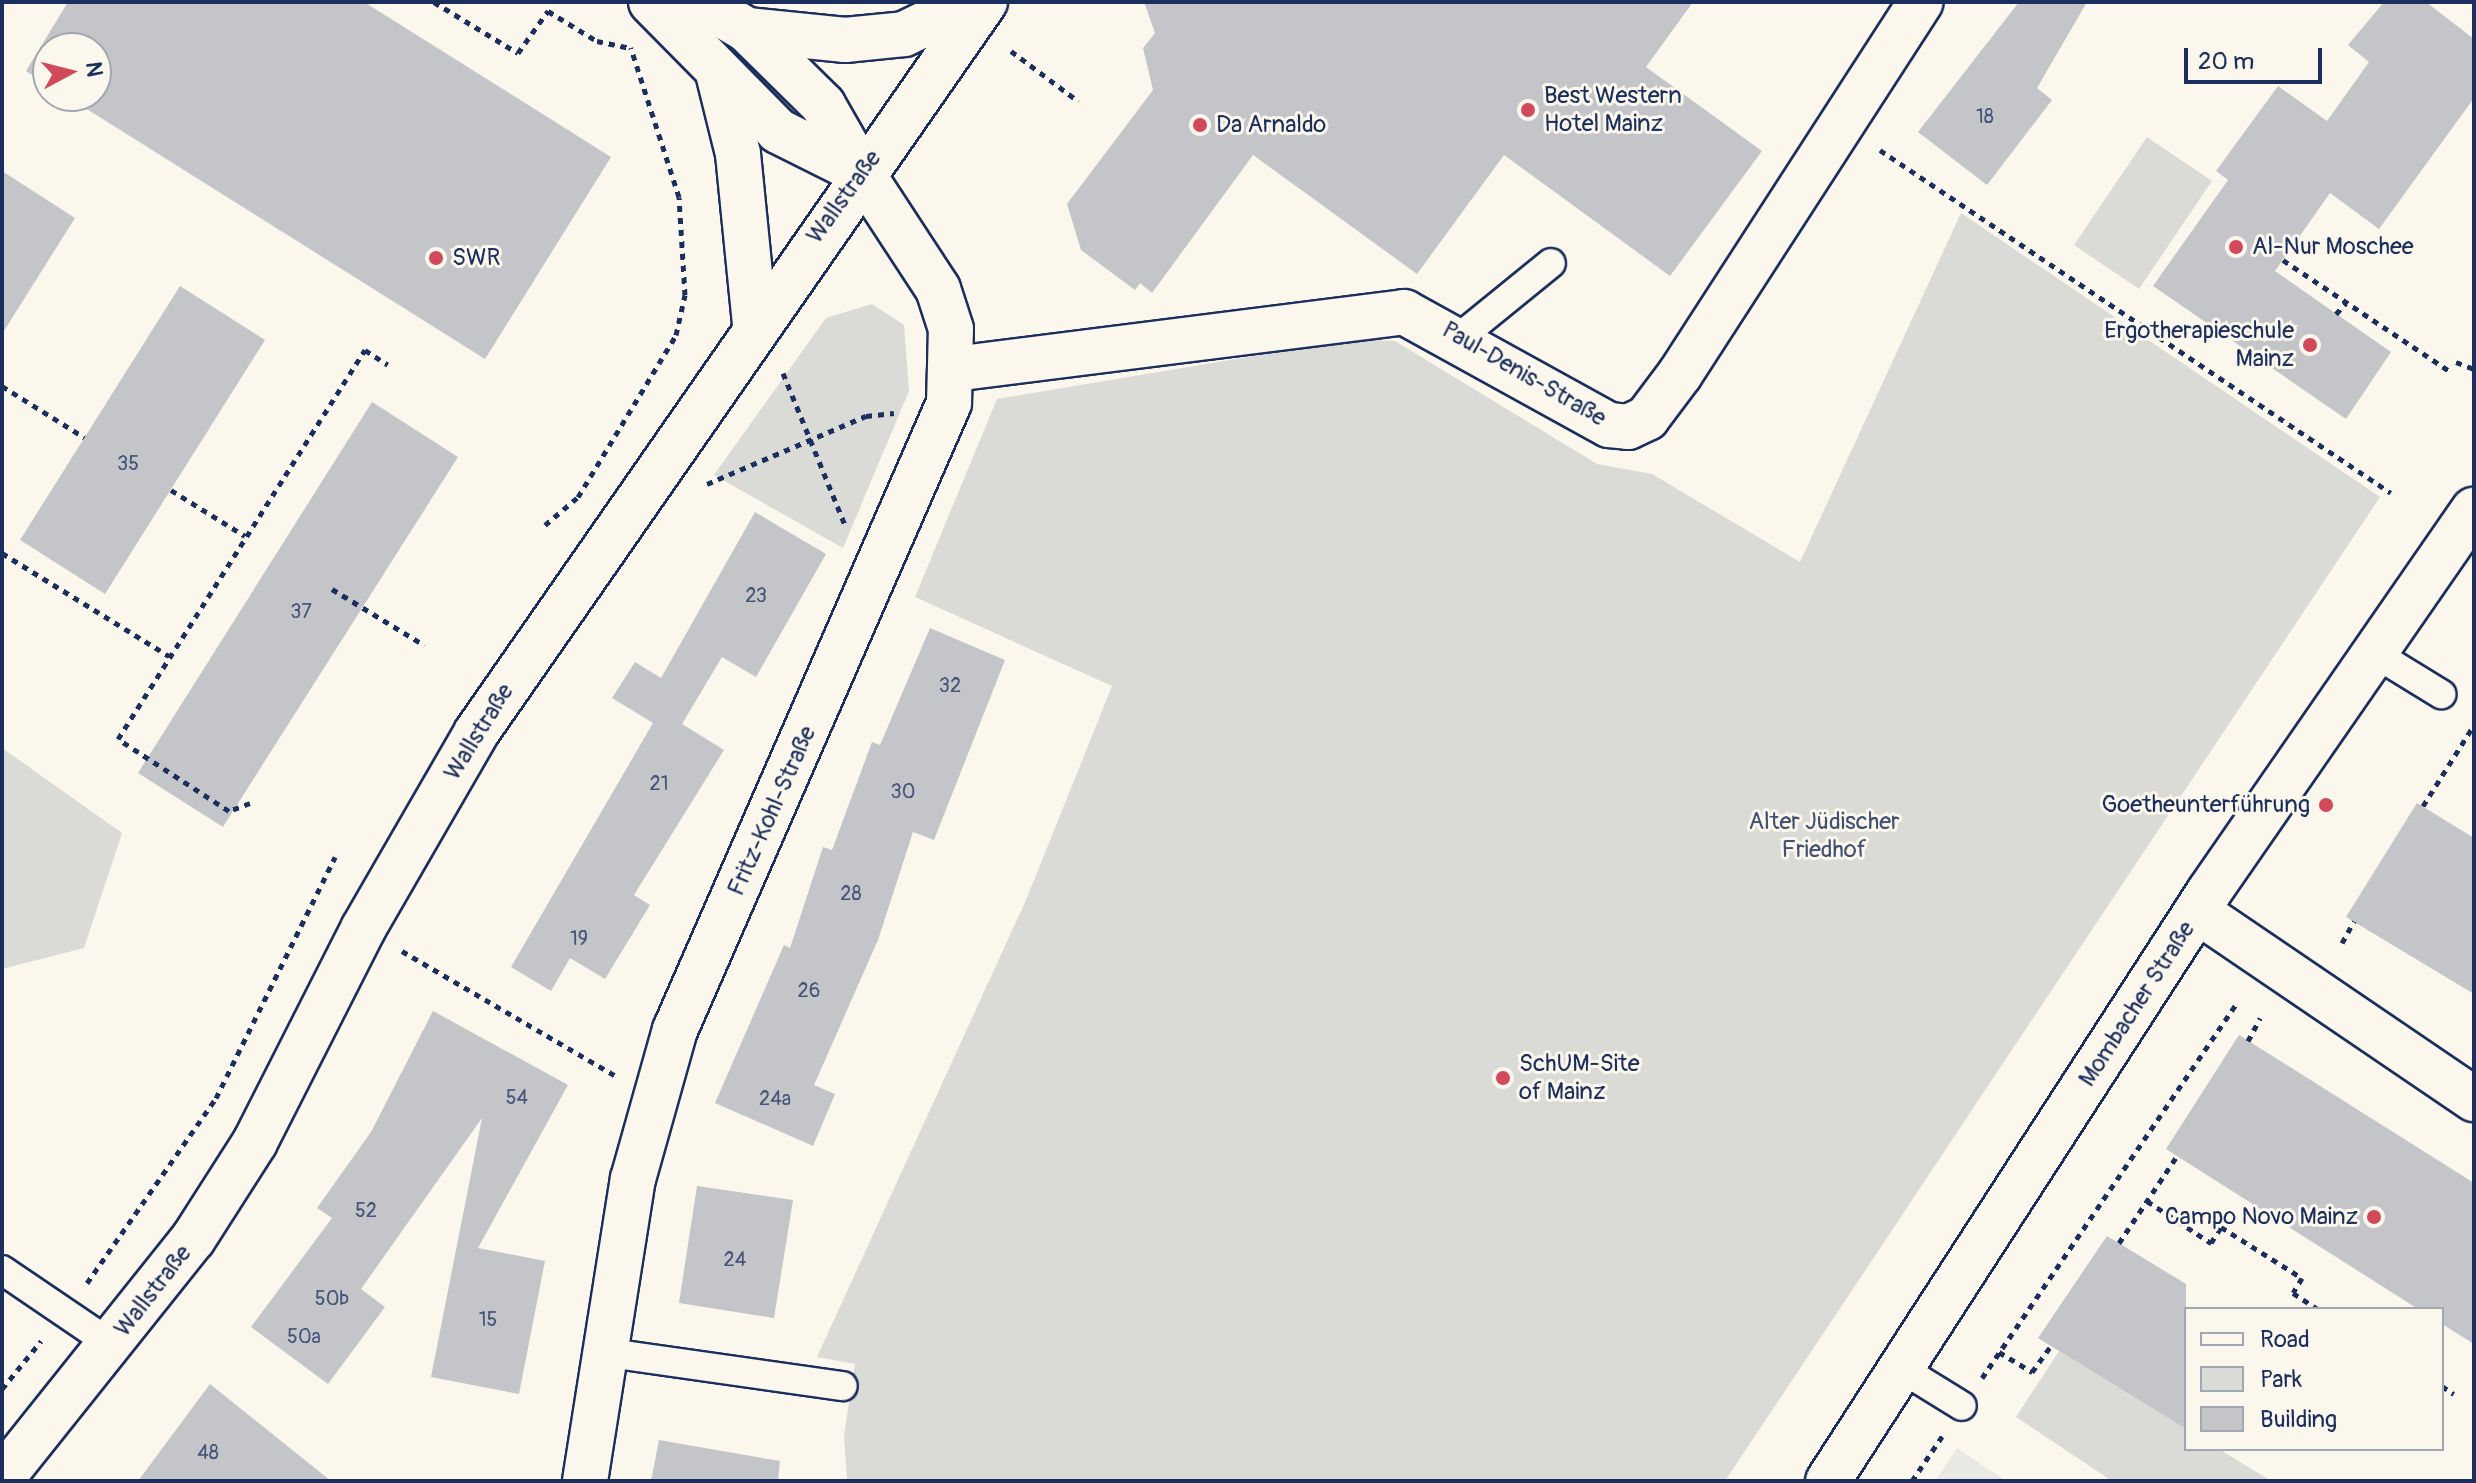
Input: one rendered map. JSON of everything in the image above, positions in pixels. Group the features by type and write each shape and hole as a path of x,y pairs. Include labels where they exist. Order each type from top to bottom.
{"street":[{"path":"700,2 747,30 845,40 904,34 970,2"},
{"name":"Wallstraße","path":"2,1478 111,1344 255,1142 363,929 476,733 755,323 985,2"},
{"name":"Paul-Denis-Straße","path":"954,369 1102,355 1373,311 1404,312 1460,337 1609,425 1647,418 1921,2"},
{"path":"638,19 718,73 789,139 862,173"},
{"name":"Fritz-Kohl-Straße","path":"585,1481 603,1352 633,1179 675,1030 938,437 954,369 938,289 862,173 823,105 747,30"},
{"path":"718,73 738,154 755,323"},
{"name":"Mombacher Straße","path":"1828,1481 2197,911 2464,522 2474,479"},
{"path":"2197,911 2474,1099"}],"lane":[{"path":"1460,337 1551,263"},
{"path":"2374,653 2441,694"},
{"path":"2,1270 111,1344"},
{"path":"603,1352 843,1386"},
{"path":"1902,1369 1962,1406"}],"path":[{"path":"434,2 518,53 548,11 597,41 631,49"},
{"path":"545,525 578,497 676,335 685,295 679,197 631,49 638,19"},
{"path":"1011,51 1078,101"},
{"path":"1842,126 2391,493"},
{"path":"2283,260 2451,372"},
{"path":"2336,314 2346,303"},
{"path":"250,803 229,811 118,739 365,350 388,365"},
{"path":"2456,362 2474,369"},
{"path":"780,368 848,532"},
{"path":"2,386 84,437"},
{"path":"700,487 812,444 866,416 903,412"},
{"path":"171,490 245,536"},
{"path":"2,553 169,656"},
{"path":"332,589 424,645"},
{"path":"2423,806 2474,725"},
{"path":"2466,737 2474,743"},
{"path":"2,1389 63,1313 209,1110 335,857"},
{"path":"2342,943 2354,921"},
{"path":"363,929 622,1079"},
{"path":"1912,1481 2237,1003"},
{"path":"2248,1041 2260,1018"},
{"path":"2119,1243 2177,1156"},
{"path":"2147,1201 2211,1243 2221,1227 2302,1278 2293,1293 2315,1307"},
{"path":"1999,1352 2032,1372 2051,1346"},
{"path":"2444,1387 2454,1394"}],"shaded area":[{"path":"1957,1448 2006,1481 1935,1481"}],"green space":[{"path":"2147,137 2212,181 2139,289 2074,245"},
{"name":"Alter Jüdischer Friedhof","path":"1961,213 2380,497 1725,1481 847,1481 844,1435 855,1364 817,1357 1026,900 1112,686 915,597 997,399 1356,339 1395,341 1597,464 1652,474 1800,562"},
{"path":"872,304 904,325 909,391 843,548 714,475 826,318"},
{"path":"2,748 122,833 84,948 2,969"},
{"path":"2059,1351 2184,1428 2184,1451 2222,1451 2271,1481 2112,1481 2016,1417"}],"building":[{"name":"SWR","path":"68,2 364,2 611,157 485,359 91,112 112,112 112,32 50,32"},
{"name":"Best Western Hotel Mainz","path":"1144,2 1693,2 1646,67 1762,151 1670,276 1504,155 1417,274 1253,155 1152,293 1140,283 1135,290 1081,250 1067,204 1153,90 1143,48 1155,33"},
{"path":"2019,2 2087,2 2037,88 2052,100 1987,185 1918,132"},
{"path":"2384,2 2426,2 2474,39 2474,98 2379,229 2330,193 2275,271 2391,352 2346,419 2153,286 2228,180 2216,171 2278,86 2327,121 2369,62 2348,45"},
{"name":"SWR","path":"32,61 32,75 26,71"},
{"path":"2,171 75,218 2,334"},
{"path":"180,286 265,340 105,594 20,540"},
{"path":"372,402 458,457 223,827 138,773"},
{"path":"755,512 826,554 756,677 722,657 682,724 724,750 634,895 650,905 605,979 570,958 551,991 511,967 653,723 612,698 635,662 661,678"},
{"path":"930,628 1005,660 934,840 913,832 878,940 814,1085 835,1094 813,1146 715,1103 784,945 790,948 823,847 832,850 872,742 880,745"},
{"path":"2417,803 2474,838 2474,994 2346,917"},
{"path":"433,1011 568,1085 478,1248 545,1261 519,1394 431,1377 482,1118 361,1289 385,1307 328,1384 251,1327 332,1218 317,1208 371,1132"},
{"name":"Campo Novo Mainz","path":"2239,1035 2474,1183 2474,1344 2444,1325 2444,1307 2415,1307 2166,1149"},
{"path":"697,1186 793,1200 774,1318 679,1303"},
{"name":"Campo Novo Mainz","path":"2107,1236 2186,1284 2184,1428 2038,1338"},
{"path":"210,1384 331,1481 138,1481"},
{"path":"659,1440 780,1461 778,1481 651,1481"}],"place":[{"name":"Best Western Hotel Mainz","path":"1528,110"},
{"name":"Da Arnaldo","path":"1200,125"},
{"name":"Al-Nur Moschee","path":"2236,247"},
{"name":"SWR","path":"436,258"},
{"name":"Ergotherapieschule Mainz","path":"2310,345"},
{"name":"Goetheunterführung","path":"2326,805"},
{"name":"SchUM-Site of Mainz","path":"1503,1078"},
{"name":"Campo Novo Mainz","path":"2374,1217"}]}
